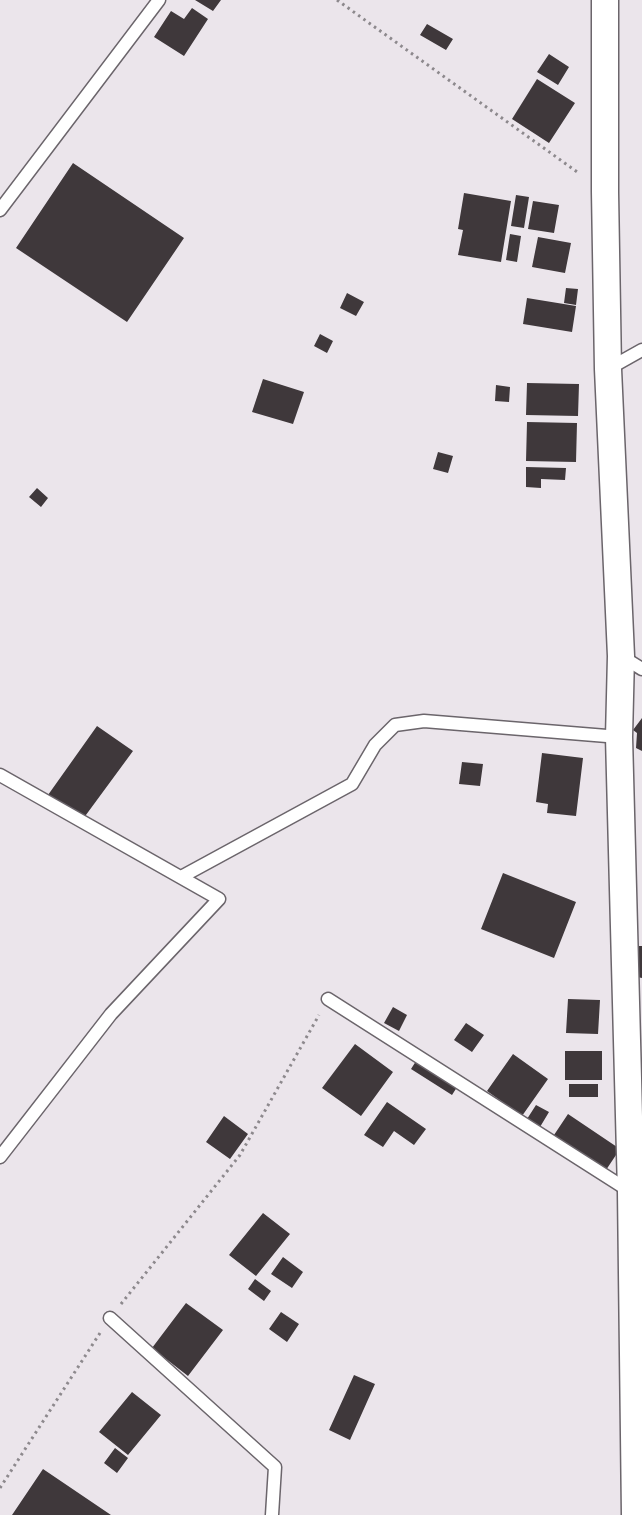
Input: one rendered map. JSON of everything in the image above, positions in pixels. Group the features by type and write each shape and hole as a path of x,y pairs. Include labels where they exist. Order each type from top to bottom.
{"street":[{"path":"606,0 605,192 608,369 632,663 619,738 634,1020 631,1192 635,1515"}],"lane":[{"path":"0,210 159,0"},
{"path":"608,369 642,350"},
{"path":"181,876 352,784 375,745 395,725 424,721 619,738"},
{"path":"0,775 219,899 111,1014 0,1157"},
{"path":"328,999 631,1192"},
{"path":"110,1318 276,1466 272,1515"}],"path":[{"path":"338,0 605,192"},
{"path":"0,1488 110,1318 240,1155 328,999"}],"building":[{"path":"195,0 221,0 213,11"},
{"path":"192,8 208,19 184,56 154,37 171,11 184,19"},
{"path":"427,24 453,39 446,50 420,35"},
{"path":"549,54 569,67 558,85 537,72"},
{"path":"537,79 575,103 549,143 512,119"},
{"path":"73,163 184,238 127,322 16,248"},
{"path":"464,193 511,201 501,262 458,255 463,230 458,229"},
{"path":"516,195 529,197 524,228 511,226"},
{"path":"533,201 559,205 554,233 528,229"},
{"path":"510,234 521,236 517,262 506,260"},
{"path":"538,237 571,243 565,273 532,267"},
{"path":"566,288 578,289 576,305 564,303"},
{"path":"347,293 364,302 356,316 340,308"},
{"path":"527,298 576,306 572,332 523,324"},
{"path":"320,334 333,341 327,353 314,346"},
{"path":"263,379 304,392 293,424 252,412"},
{"path":"527,383 579,384 578,416 526,415"},
{"path":"496,385 510,387 509,402 495,401"},
{"path":"527,422 577,423 576,462 526,461"},
{"path":"438,452 453,456 448,473 433,469"},
{"path":"526,467 566,468 565,480 541,479 541,488 526,487"},
{"path":"37,488 48,498 41,507 29,497"},
{"path":"642,718 642,751 636,748 637,733 633,730"},
{"path":"97,726 133,751 83,819 48,795"},
{"path":"542,753 583,758 576,816 547,813 548,804 536,802"},
{"path":"462,762 483,764 480,786 459,784"},
{"path":"503,873 576,902 554,958 481,929"},
{"path":"637,946 642,946 642,978 637,977"},
{"path":"568,999 600,1000 598,1034 566,1033"},
{"path":"393,1007 407,1015 399,1031 384,1023"},
{"path":"466,1023 484,1035 472,1052 454,1040"},
{"path":"355,1044 393,1072 361,1116 322,1088"},
{"path":"565,1051 602,1051 602,1080 565,1080"},
{"path":"513,1054 548,1079 522,1116 487,1091"},
{"path":"418,1058 459,1084 452,1095 411,1069"},
{"path":"569,1084 598,1084 598,1097 569,1097"},
{"path":"387,1102 426,1129 414,1145 394,1131 383,1147 364,1135"},
{"path":"536,1105 549,1112 540,1127 527,1119"},
{"path":"568,1114 620,1149 604,1173 552,1138"},
{"path":"224,1116 248,1134 230,1159 206,1142"},
{"path":"263,1213 290,1234 256,1276 229,1255"},
{"path":"283,1257 303,1272 292,1288 271,1274"},
{"path":"255,1279 271,1291 264,1301 248,1289"},
{"path":"186,1303 223,1330 188,1376 152,1348"},
{"path":"281,1312 299,1324 287,1342 269,1329"},
{"path":"354,1375 375,1384 350,1440 329,1430"},
{"path":"132,1392 161,1415 128,1455 99,1432"},
{"path":"115,1448 128,1458 117,1473 104,1463"},
{"path":"43,1469 111,1515 12,1515"}]}
